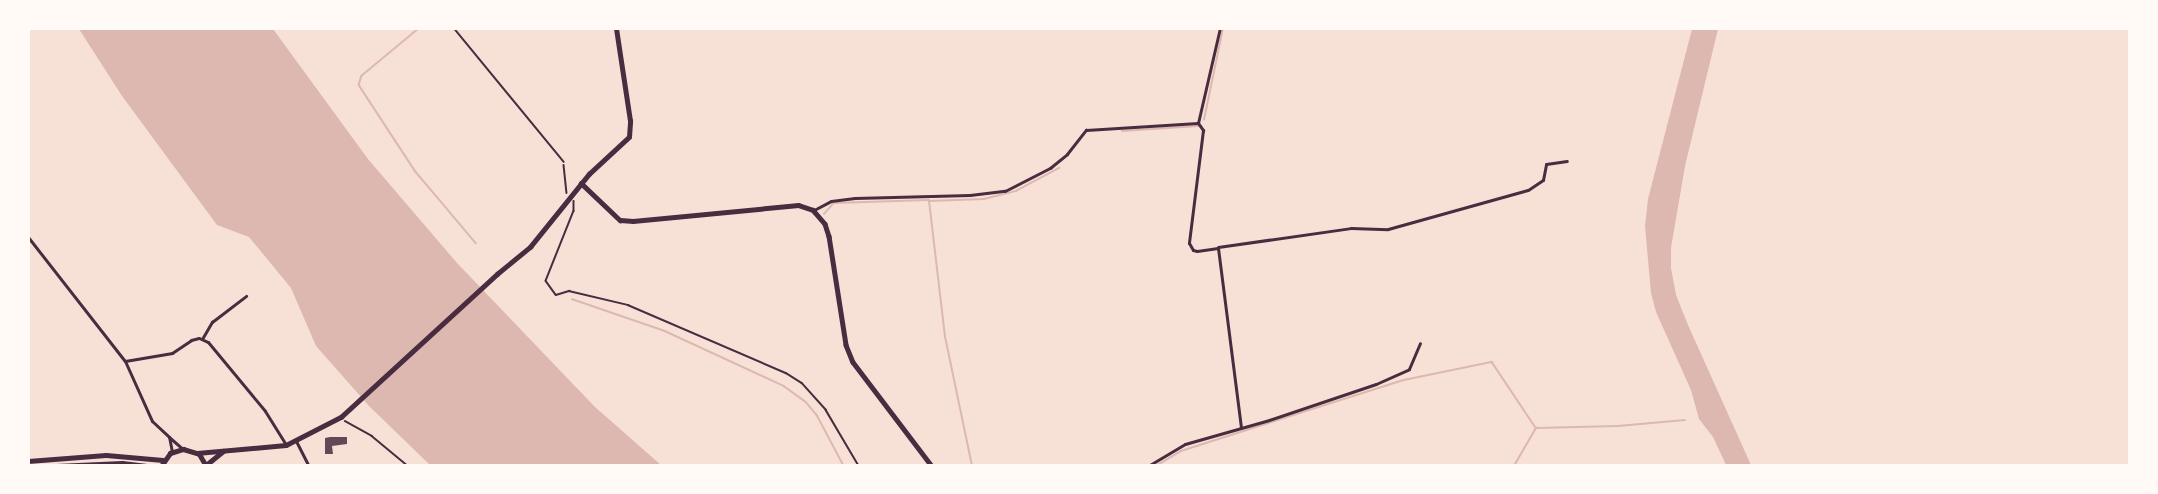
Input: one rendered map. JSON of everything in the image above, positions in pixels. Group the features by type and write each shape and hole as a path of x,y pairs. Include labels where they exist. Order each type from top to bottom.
{"main road":[{"path":"28,461 106,455 162,463 172,452 183,449 197,453 206,465"},
{"path":"56,465 88,463 145,465"}],"street":[{"path":"197,453 286,445 341,417 488,282 530,247 581,183 629,137 630,122 616,28"},
{"path":"1220,28 1200,125 1189,243 1193,250 1351,228 1388,229 1528,190 1543,180 1546,164 1567,161"},
{"path":"813,210 831,201 986,195 1005,191 1050,168 1067,154 1086,130 1200,125"},
{"path":"581,183 620,220 633,221 798,205 813,210 825,224 829,236 846,345 852,362 932,465"},
{"path":"28,237 125,361 152,421 183,449"},
{"path":"1218,248 1241,428"},
{"path":"202,339 212,322 246,296"},
{"path":"125,361 172,353 190,339 202,339 216,350 265,411 286,445"},
{"path":"1148,465 1185,444 1376,384 1409,369 1420,343"},
{"path":"170,437 172,452"},
{"path":"296,441 309,465"},
{"path":"206,465 226,450"}],"lane":[{"path":"454,28 564,162"}],"path":[{"path":"564,162 564,186 575,202 574,211 546,281 556,295 569,291 628,305 786,373 802,383 826,410 859,465"},
{"path":"341,417 348,424 391,450 408,465"}],"shaded area":[{"path":"79,29 273,29 368,159 457,263 595,407 661,465 430,465 369,406 316,346 291,288 249,237 217,225 122,96"},
{"path":"1692,29 1718,29 1685,166 1671,248 1671,268 1676,295 1688,325 1751,465 1726,465 1713,437 1699,419 1691,390 1656,312 1651,293 1645,226 1648,199"}],"building":[{"path":"347,437 347,444 332,446 333,454 325,454 325,438"}],"waterway":[{"path":"420,28 362,76 359,85 416,172 476,243"},
{"path":"1204,120 1223,28"},
{"path":"1122,131 1198,126"},
{"path":"972,466 945,337 929,201 984,199 1016,191 1059,168"},
{"path":"824,214 834,203 929,200"},
{"path":"572,299 665,331 784,386 806,402 817,415 844,466"},
{"path":"1156,466 1181,451 1404,380 1492,362 1536,428 1618,426 1685,420"},
{"path":"1514,466 1536,428"}]}
